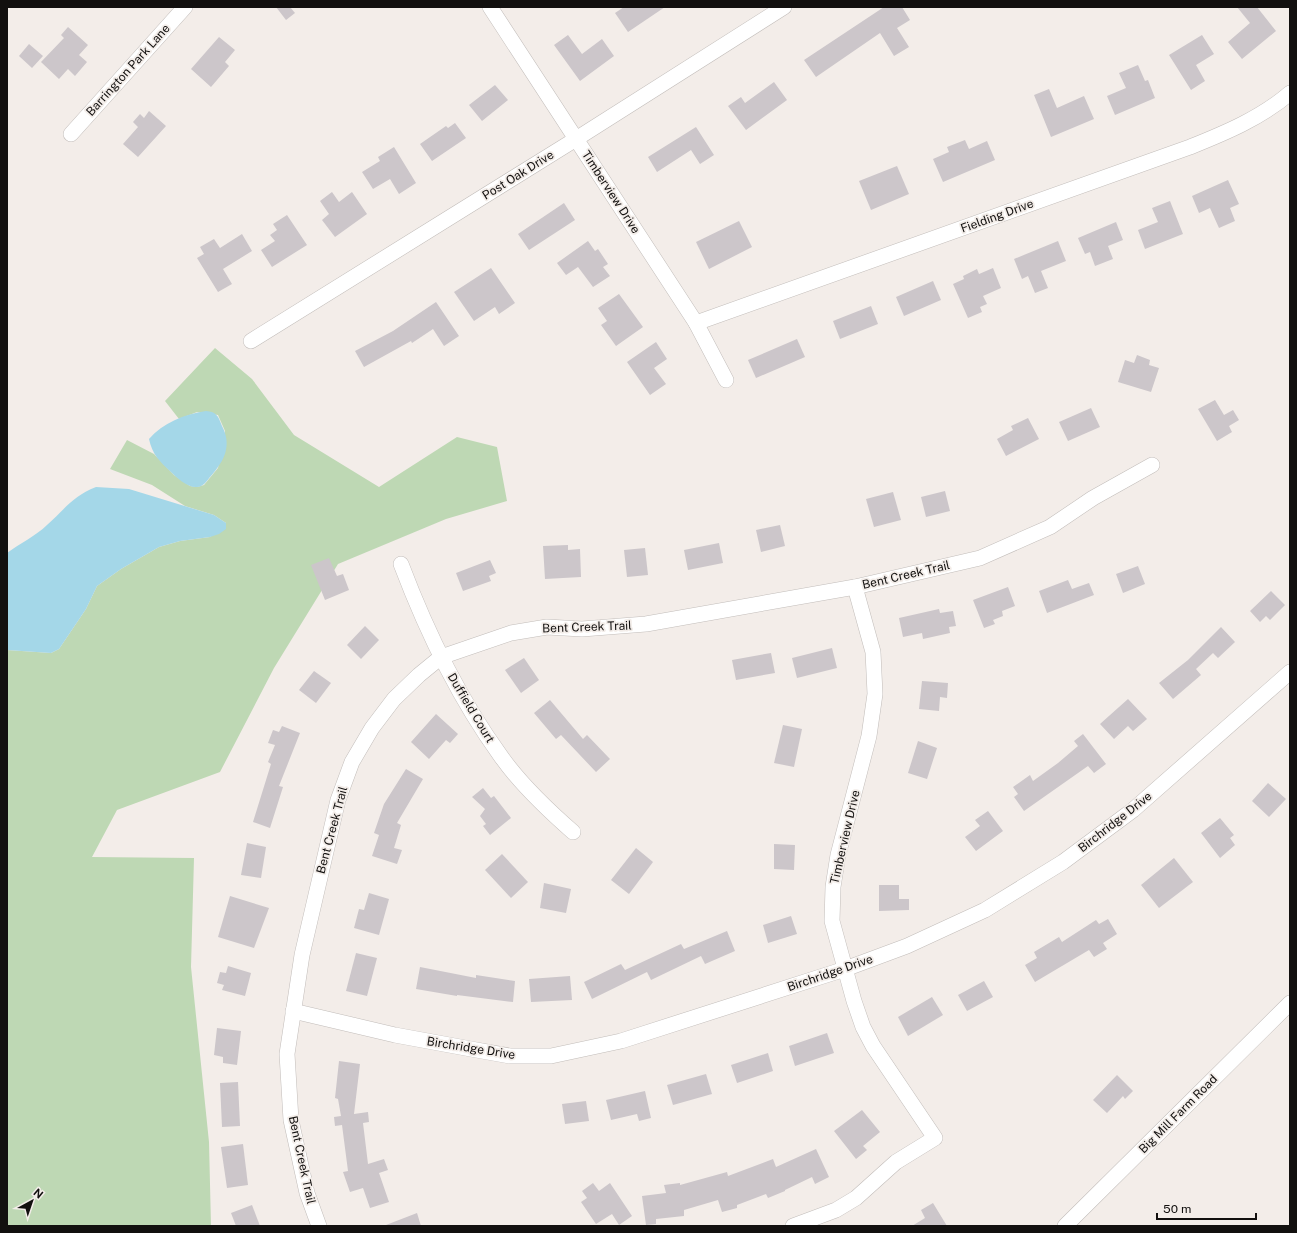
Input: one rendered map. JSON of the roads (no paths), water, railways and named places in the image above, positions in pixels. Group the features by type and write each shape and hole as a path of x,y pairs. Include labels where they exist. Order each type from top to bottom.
{"street":[{"name":"Barrington Park Lane","path":"71,134 185,7"},
{"name":"Timberview Drive","path":"490,7 696,323 726,380"},
{"name":"Post Oak Drive","path":"251,341 576,139 784,7"},
{"name":"Fielding Drive","path":"696,323 1190,147 1229,131 1257,116 1290,93"},
{"name":"Bent Creek Trail","path":"318,1226 307,1193 291,1120 288,1054 302,954 338,800 352,762 372,728 394,699 440,657 518,632 548,627 582,630 646,624 855,587 980,558 1050,527 1093,498 1152,465"},
{"name":"Duffield Court","path":"400,564 440,657 482,729 501,756 552,813 572,832"},
{"name":"Timberview Drive","path":"793,1226 836,1210 856,1198 896,1162 935,1138 873,1046 863,1027 832,921 833,888 838,855 869,736 875,694 873,652 855,587"},
{"name":"Birchridge Drive","path":"293,1011 395,1036 479,1051 510,1056 551,1056 621,1041 845,969 907,946 984,910 1063,862 1132,810 1290,672"},
{"name":"Big Mill Farm Road","path":"1065,1226 1290,1002"}],"water":[{"path":"206,411 213,412 218,417 225,433 227,446 226,452 216,470 203,485 194,487 179,480 163,465 154,453 149,439 161,428 174,420 190,414"},
{"path":"96,487 129,489 214,515 226,523 226,529 219,534 210,537 180,541 159,547 121,569 97,586 86,609 59,649 51,653 7,650 7,553 43,529 81,494"}]}
